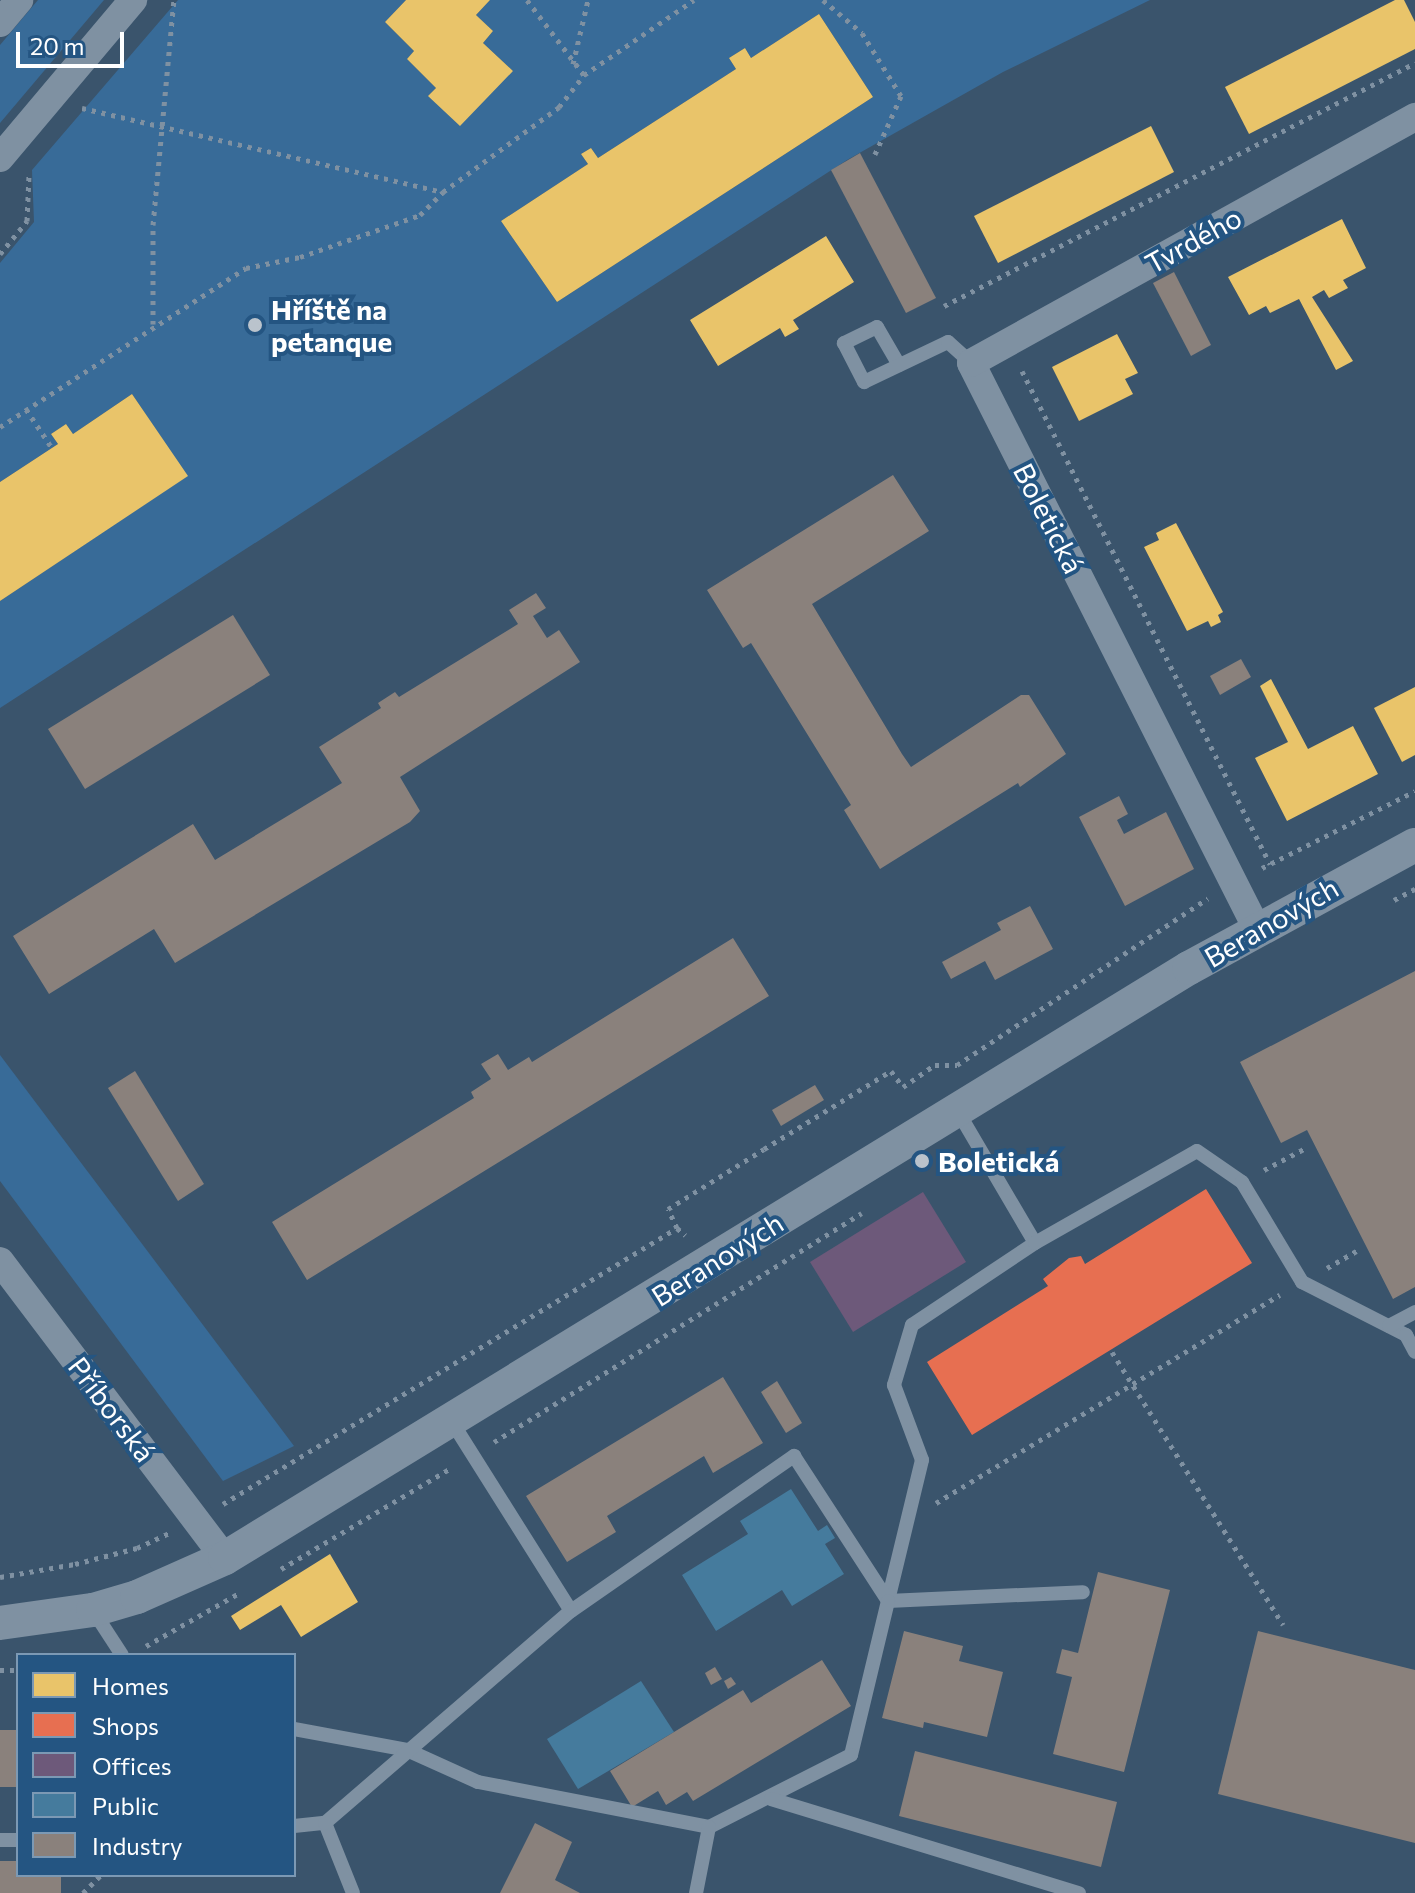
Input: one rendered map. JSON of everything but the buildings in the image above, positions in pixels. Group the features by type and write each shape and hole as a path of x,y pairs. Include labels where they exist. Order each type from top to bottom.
{"street":[{"path":"0,23 19,0"},
{"path":"0,158 133,0"},
{"name":"Tvrdého","path":"971,363 1415,117"},
{"name":"Boletická","path":"971,363 1257,929"},
{"name":"Beranových","path":"0,1623 93,1610 137,1597 225,1558 1257,929 1415,845"},
{"name":"Příborská","path":"0,1261 225,1558"}],"lane":[{"path":"899,365 948,342 971,363"},
{"path":"957,1110 1035,1243"},
{"path":"296,1729 407,1750 478,1782 709,1827 771,1799 851,1755 922,1460 894,1385 912,1325 1035,1243 1197,1151 1242,1182 1302,1282 1406,1335 1415,1352"},
{"path":"1389,1326 1415,1312"},
{"path":"452,1422 571,1611"},
{"path":"296,1826 325,1823 571,1611 794,1456 888,1601"},
{"path":"888,1601 1083,1592"},
{"path":"93,1610 121,1653"},
{"path":"771,1799 1079,1893"},
{"path":"325,1823 353,1893"},
{"path":"696,1893 709,1827"}],"path":[{"path":"527,0 584,75"},
{"path":"573,64 588,0"},
{"path":"0,427 153,324 246,268 300,257 420,215 443,192 559,107 584,75 694,0"},
{"path":"823,0 862,33 901,96 875,154"},
{"path":"162,15 173,2"},
{"path":"153,324 153,225 173,2"},
{"path":"944,306 1415,63"},
{"path":"72,118 91,96"},
{"path":"81,107 443,192"},
{"path":"0,254 27,221 29,169"},
{"path":"1007,342 1270,864"},
{"path":"26,409 52,448"},
{"path":"714,1261 677,1228 668,1209 891,1071 903,1087 935,1065 957,1065 1232,882 1415,791"},
{"path":"1242,1182 1304,1149"},
{"path":"0,1577 137,1548 196,1520 677,1228"},
{"path":"910,1519 1132,1383 1357,1251"},
{"path":"1112,1352 1283,1625"},
{"path":"83,1893 99,1877"}],"shaded area":[{"path":"38,0 104,0 0,123 0,45"},
{"path":"178,0 406,0 385,22 414,51 407,59 436,88 428,96 513,71 483,43 493,31 476,15 490,0 1150,0 1003,72 847,160 0,708 0,601 187,476 132,394 73,434 66,424 51,434 58,444 0,482 0,263 34,222 32,170","holes":["819,14 873,97 557,302 501,221 588,164 581,154 591,148 598,158 736,69 729,58 745,48 751,58"]},
{"path":"0,1055 294,1446 223,1481 0,1181"}],"place":[{"name":"Hříště na petanque","path":"255,325"},
{"name":"Boletická","path":"922,1161"}]}
